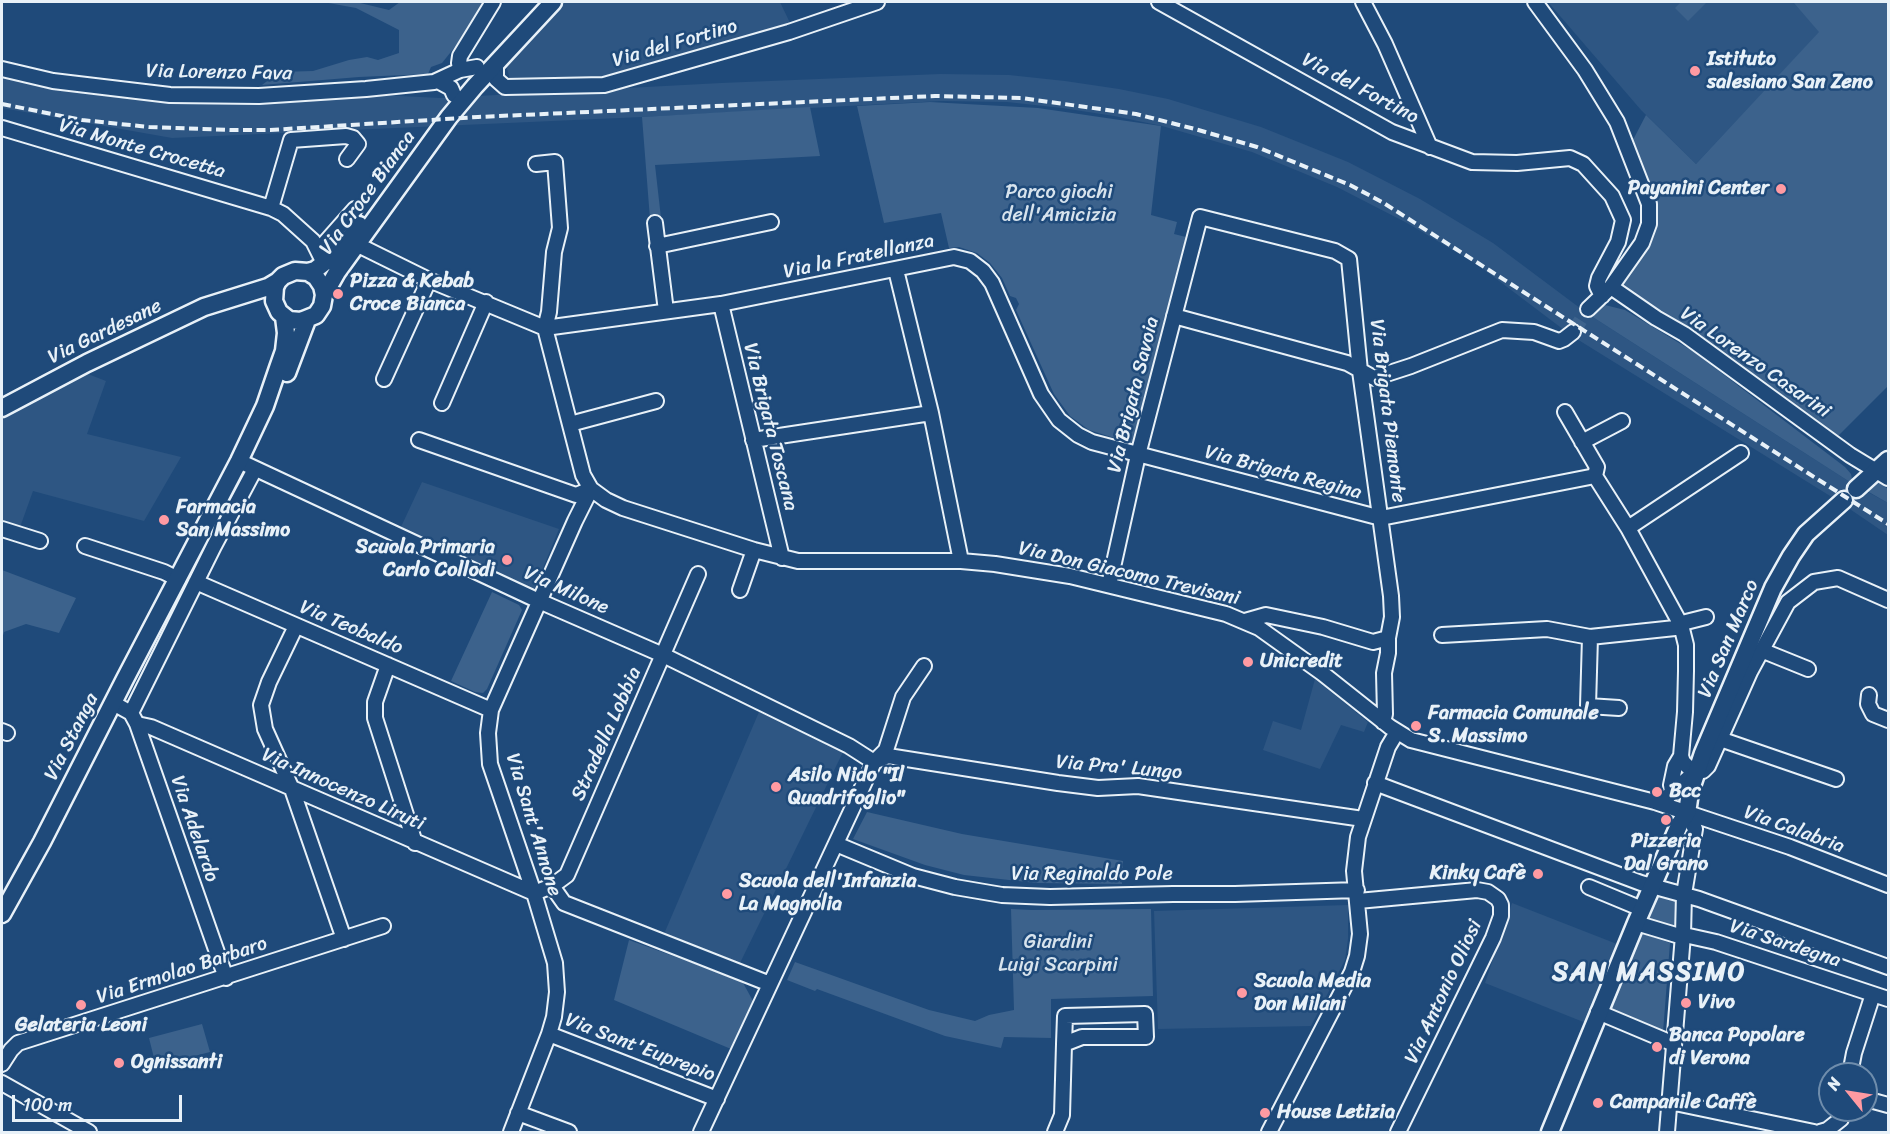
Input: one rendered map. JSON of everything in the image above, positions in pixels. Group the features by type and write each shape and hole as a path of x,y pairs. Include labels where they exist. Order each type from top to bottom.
{"main road":[{"path":"442,118 454,95 477,67 538,2"},
{"path":"442,118 553,2"},
{"name":"Via Croce Bianca","path":"239,460 273,410 307,320 320,310 324,295 337,272 358,245 442,118"},
{"name":"Via Croce Bianca","path":"278,281 295,271 315,270 321,256 350,237 442,118"},
{"name":"Via Croce Bianca","path":"308,272 322,286 324,295"},
{"path":"239,460 265,406 284,351 286,333 273,294 278,281"},
{"name":"Via Gardesane","path":"2,408 204,307 278,281"},
{"name":"Via Gardesane","path":"230,299 265,302 280,312"},
{"path":"280,312 295,321 307,320"},
{"name":"Via Stanga","path":"2,914 42,842 239,460"},
{"name":"Via San Marco","path":"1550,1132 1652,885 1680,823 1687,813 1696,771 1762,613 1783,569 1806,534 1850,494 1884,470"}],"street":[{"path":"460,70 460,56 493,2"},
{"name":"Via del Fortino","path":"496,64 496,79 505,87 604,85 789,32 877,2"},
{"name":"Via del Fortino","path":"1159,2 1392,132 1430,147 1472,162 1517,164 1570,158 1583,164 1612,195 1623,220 1618,242 1597,286 1606,292"},
{"path":"1363,2 1385,44 1430,147"},
{"path":"1535,2 1585,70 1617,122 1649,204 1649,224 1642,243 1606,292 1588,309"},
{"name":"Via Lorenzo Fava","path":"2,69 54,81 170,95 259,96 366,89 438,81 460,70 477,67"},
{"path":"438,81 451,88 454,95"},
{"name":"Via Monte Crocetta","path":"2,128 271,208 292,221 321,256"},
{"path":"271,208 291,140 346,136 353,138 358,144 347,159"},
{"path":"419,440 576,495 591,489 583,475 545,328 560,228 555,162 536,164"},
{"name":"Via Croce Bianca","path":"321,256 331,237 355,209"},
{"name":"Via Brigata Savoia","path":"1109,585 1138,455 1200,216"},
{"name":"Via Brigata Piemonte","path":"1200,216 1335,251 1349,259 1360,371 1381,518 1392,617 1383,673 1383,722"},
{"path":"657,246 771,222"},
{"path":"655,223 666,311"},
{"path":"358,245 429,280 545,328"},
{"name":"Via la Fratellanza","path":"545,328 721,304 954,257 970,261 983,271 999,295 1041,394 1059,420 1078,435 1092,442 1138,455"},
{"path":"896,270 931,413 961,561"},
{"path":"384,379 429,280"},
{"name":"Via Lorenzo Casarini","path":"1606,292 1684,334 1840,448 1884,470"},
{"path":"442,403 486,302"},
{"name":"Via Brigata Toscana","path":"721,304 782,558"},
{"path":"1174,316 1347,363 1374,378 1502,330 1534,332 1559,340 1573,332"},
{"path":"570,424 656,401"},
{"path":"1565,412 1597,467 1595,476 1628,528 1681,625 1686,645 1685,711 1681,756 1688,767 1702,771 1708,766 1761,650 1788,602 1814,582 1838,578 1888,600"},
{"path":"753,440 931,413"},
{"path":"1582,442 1622,421"},
{"path":"1628,528 1741,453"},
{"name":"Via Brigata Regina","path":"1138,455 1381,518 1595,476"},
{"name":"Via Milone","path":"239,460 255,470 539,601 663,655 849,746 874,762"},
{"path":"113,703 134,718 196,582 255,470"},
{"name":"Via Don Giacomo Trevisani","path":"591,489 606,500 623,508 782,558 798,561 961,561 1030,569 1109,585 1226,614 1259,628 1322,673 1396,732 1411,740 1655,802 1687,813"},
{"name":"Via Sant'Annone","path":"511,1132 549,1034 557,992 555,963 490,764 488,733 491,710 591,489"},
{"path":"2,529 40,541"},
{"path":"86,546 164,572 178,579"},
{"path":"740,590 754,550"},
{"name":"Stradella Lobbia","path":"534,893 552,886 567,875 699,574"},
{"name":"Via Teobaldo","path":"196,582 491,710"},
{"name":"Via Don Giacomo Trevisani","path":"1245,621 1266,615 1323,627 1373,642"},
{"path":"1442,635 1547,629 1590,638 1675,628 1686,622 1706,617"},
{"path":"296,626 268,682 261,705 265,729 292,789 344,939"},
{"path":"1383,673 1380,652 1373,642 1388,638"},
{"path":"1590,638 1588,706 1619,708"},
{"path":"1761,650 1808,669"},
{"path":"388,665 375,702 375,718 416,843"},
{"name":"Via Sant'Euprepio","path":"701,1132 874,762 886,750 903,697 924,666"},
{"path":"1869,695 1868,704 1873,714 1888,720"},
{"name":"Via Innocenzo Liruti","path":"134,718 534,893"},
{"name":"Via Adelardo","path":"134,718 226,978"},
{"path":"1269,1132 1352,972 1360,934 1354,856 1375,783 1396,732"},
{"path":"1720,739 1836,779"},
{"name":"Via Pra' Lungo","path":"874,762 888,756 1058,783 1098,788 1138,786 1363,819"},
{"path":"1672,792 1675,766 1681,756"},
{"path":"1655,802 1665,799 1696,771"},
{"path":"1375,783 1641,883 1684,894 1888,967"},
{"path":"1667,1132 1683,935 1684,894 1695,829 1687,813"},
{"name":"Via Calabria","path":"1687,813 1790,847 1888,885"},
{"name":"Via Reginaldo Pole","path":"836,844 913,876 955,887 1002,895 1050,897 1173,894 1357,895"},
{"path":"552,886 564,903 770,984"},
{"name":"Via Sardegna","path":"1589,887 1676,935 1716,942 1888,999"},
{"name":"Via Antonio Oliosi","path":"1357,895 1477,890 1488,892 1498,899 1501,905 1501,916 1493,938 1398,1132"},
{"name":"Via Ermolao Barbaro","path":"2,1064 18,1043 383,926"},
{"path":"1852,1062 1873,994"},
{"path":"1598,1012 1674,1044"},
{"path":"1055,1132 1062,1115 1064,1044 1065,1016 1145,1014 1146,1037 1082,1037 1064,1044"},
{"name":"Via Sant'Euprepio","path":"549,1034 717,1099"},
{"path":"2,1083 89,1132"},
{"path":"1670,1102 1814,1132"},
{"path":"518,1113 568,1132"},
{"path":"1820,1132 1836,1122"}],"shaded area":[{"path":"561,2 780,2 791,25 630,77 511,83 506,65"},
{"name":"Istituto salesiano San Zeno","path":"1548,2 1793,2 1820,32 1696,164 1641,110"},
{"path":"2,73 120,93 224,104 360,94 440,98 940,74 1009,75 1065,81 1168,99 1261,127 1348,162 1420,199 1493,243 1588,314 1853,484 1888,503 1888,535 1835,499 1572,336 1478,265 1407,223 1337,187 1252,152 1162,126 1062,108 1007,102 941,101 172,138 2,108"},
{"path":"88,374 106,381 87,434 181,457 144,521 33,491 19,530 2,524 2,420 64,384"},
{"name":"Scuola Primaria Carlo Collodi","path":"422,482 559,529 534,590 400,529"},
{"path":"1315,679 1368,722 1364,732 1341,725 1320,769 1263,750 1273,721 1301,730"},
{"path":"759,712 843,752 740,963 664,934"},
{"path":"1512,903 1617,944 1586,1023 1485,983"},
{"name":"Scuola Media Don Milani","path":"1348,905 1348,939 1345,960 1311,1026 1158,1029 1154,911"}],"green space":[{"path":"323,2 356,2 389,10 400,2 484,2 458,43 442,63 431,67 428,74 262,85 279,72 313,71 349,60 367,57 378,60 399,53 399,30 356,8"},
{"path":"1681,2 1707,2 1688,21 1675,8"},
{"name":"Payanini Center","path":"1793,2 1888,2 1888,386 1836,438 1617,287 1642,251 1656,215 1650,192 1630,140 1634,138 1646,115 1696,164 1819,32"},
{"name":"Parco giochi dell'Amicizia","path":"930,102 1038,108 1161,126 1151,215 1177,222 1174,234 1186,237 1137,445 1089,430 1070,416 1054,394 1016,310 1019,304 1016,298 1010,296 1002,278 990,263 977,253 959,247 949,248 941,213 884,223 857,106"},
{"path":"810,107 820,156 655,165 661,218 650,219 642,117"},
{"path":"1605,305 1625,310 1694,352 1845,467 1851,474 1853,484 1588,314"},
{"path":"1878,482 1888,489 1888,503 1867,491"},
{"path":"2,570 76,598 59,633 26,624 4,632 2,639"},
{"path":"492,592 519,605 522,610 487,689 483,693 475,692 451,681"},
{"path":"867,812 962,834 1123,861 1122,884 1036,883 964,875 925,865 853,839"},
{"path":"1658,889 1679,894 1678,929 1646,919"},
{"name":"Giardini Luigi Scarpini","path":"1011,909 1151,909 1153,996 1051,999 1051,1038 1004,1037 1001,1048 945,1036 787,980 795,962 929,1010 975,1021 989,1015 1014,1010"},
{"path":"1638,932 1670,943 1663,1032 1610,1008"},
{"path":"629,940 742,981 753,1001 731,1049 614,1000"},
{"path":"202,1024 210,1052 156,1066 149,1038"}],"tunnel":[{"path":"1573,332 1588,309"}],"railway":[{"path":"2,104 82,120 149,127 230,130 270,130 478,117 935,96 1021,98 1136,114 1257,147 1350,185 1382,202 1888,524"}],"place":[{"name":"Istituto salesiano San Zeno","path":"1695,71"},
{"name":"Payanini Center","path":"1781,189"},
{"name":"Pizza & Kebab Croce Bianca","path":"338,294"},
{"name":"Farmacia San Massimo","path":"164,520"},
{"name":"Scuola Primaria Carlo Collodi","path":"507,560"},
{"name":"Unicredit","path":"1248,662"},
{"name":"Farmacia Comunale S. Massimo","path":"1416,726"},
{"name":"Asilo Nido \"Il Quadrifoglio\"","path":"776,787"},
{"name":"Bcc","path":"1657,792"},
{"name":"Pizzeria Dal Grano","path":"1666,820"},
{"name":"Kinky Cafè","path":"1538,874"},
{"name":"Scuola dell'Infanzia La Magnolia","path":"727,894"},
{"name":"Scuola Media Don Milani","path":"1242,993"},
{"name":"Vivo","path":"1686,1003"},
{"name":"Gelateria Leoni","path":"81,1005"},
{"name":"Banca Popolare di Verona","path":"1657,1047"},
{"name":"Ognissanti","path":"119,1063"},
{"name":"Campanile Caffè","path":"1598,1103"},
{"name":"House Letizia","path":"1265,1113"}],"district":[{"name":"SAN MASSIMO","path":"1649,973"}]}
